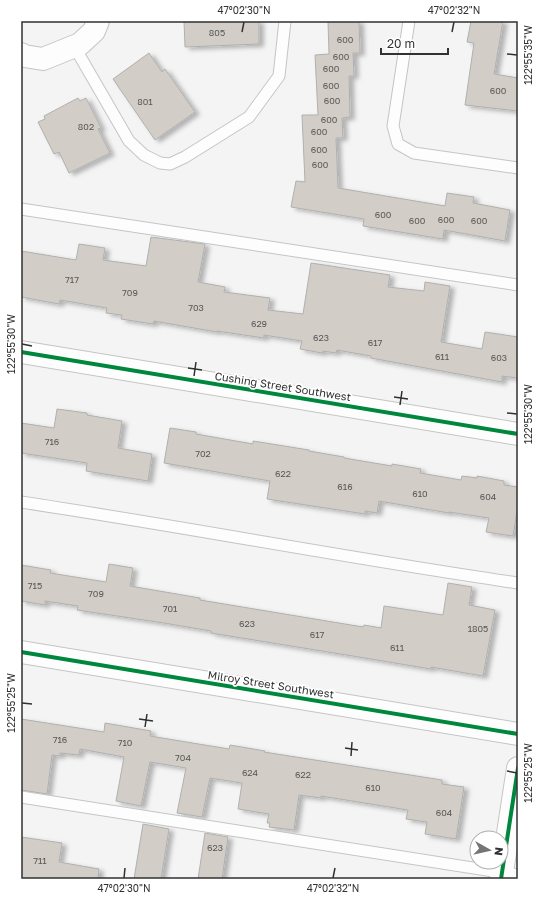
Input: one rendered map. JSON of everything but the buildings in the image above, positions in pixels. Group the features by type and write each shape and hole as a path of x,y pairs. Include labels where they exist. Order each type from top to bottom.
{"street":[{"path":"21,54 24,56 43,59 80,44 94,31 98,21"},
{"name":"Cushing Street Southwest","path":"21,352 518,434"},
{"name":"Milroy Street Southwest","path":"21,652 518,734"},
{"path":"507,876 518,768"}],"lane":[{"path":"74,46 129,141 149,158 160,163 170,164 185,157 249,117 279,76 285,21"},
{"path":"409,21 392,126 398,144 414,153 518,168"},
{"path":"21,209 518,285"},
{"path":"21,502 518,583"},
{"path":"21,797 507,876"}],"cycle path":[{"path":"21,352 518,434"},
{"path":"21,652 518,734"},
{"path":"501,879 518,768"}]}
